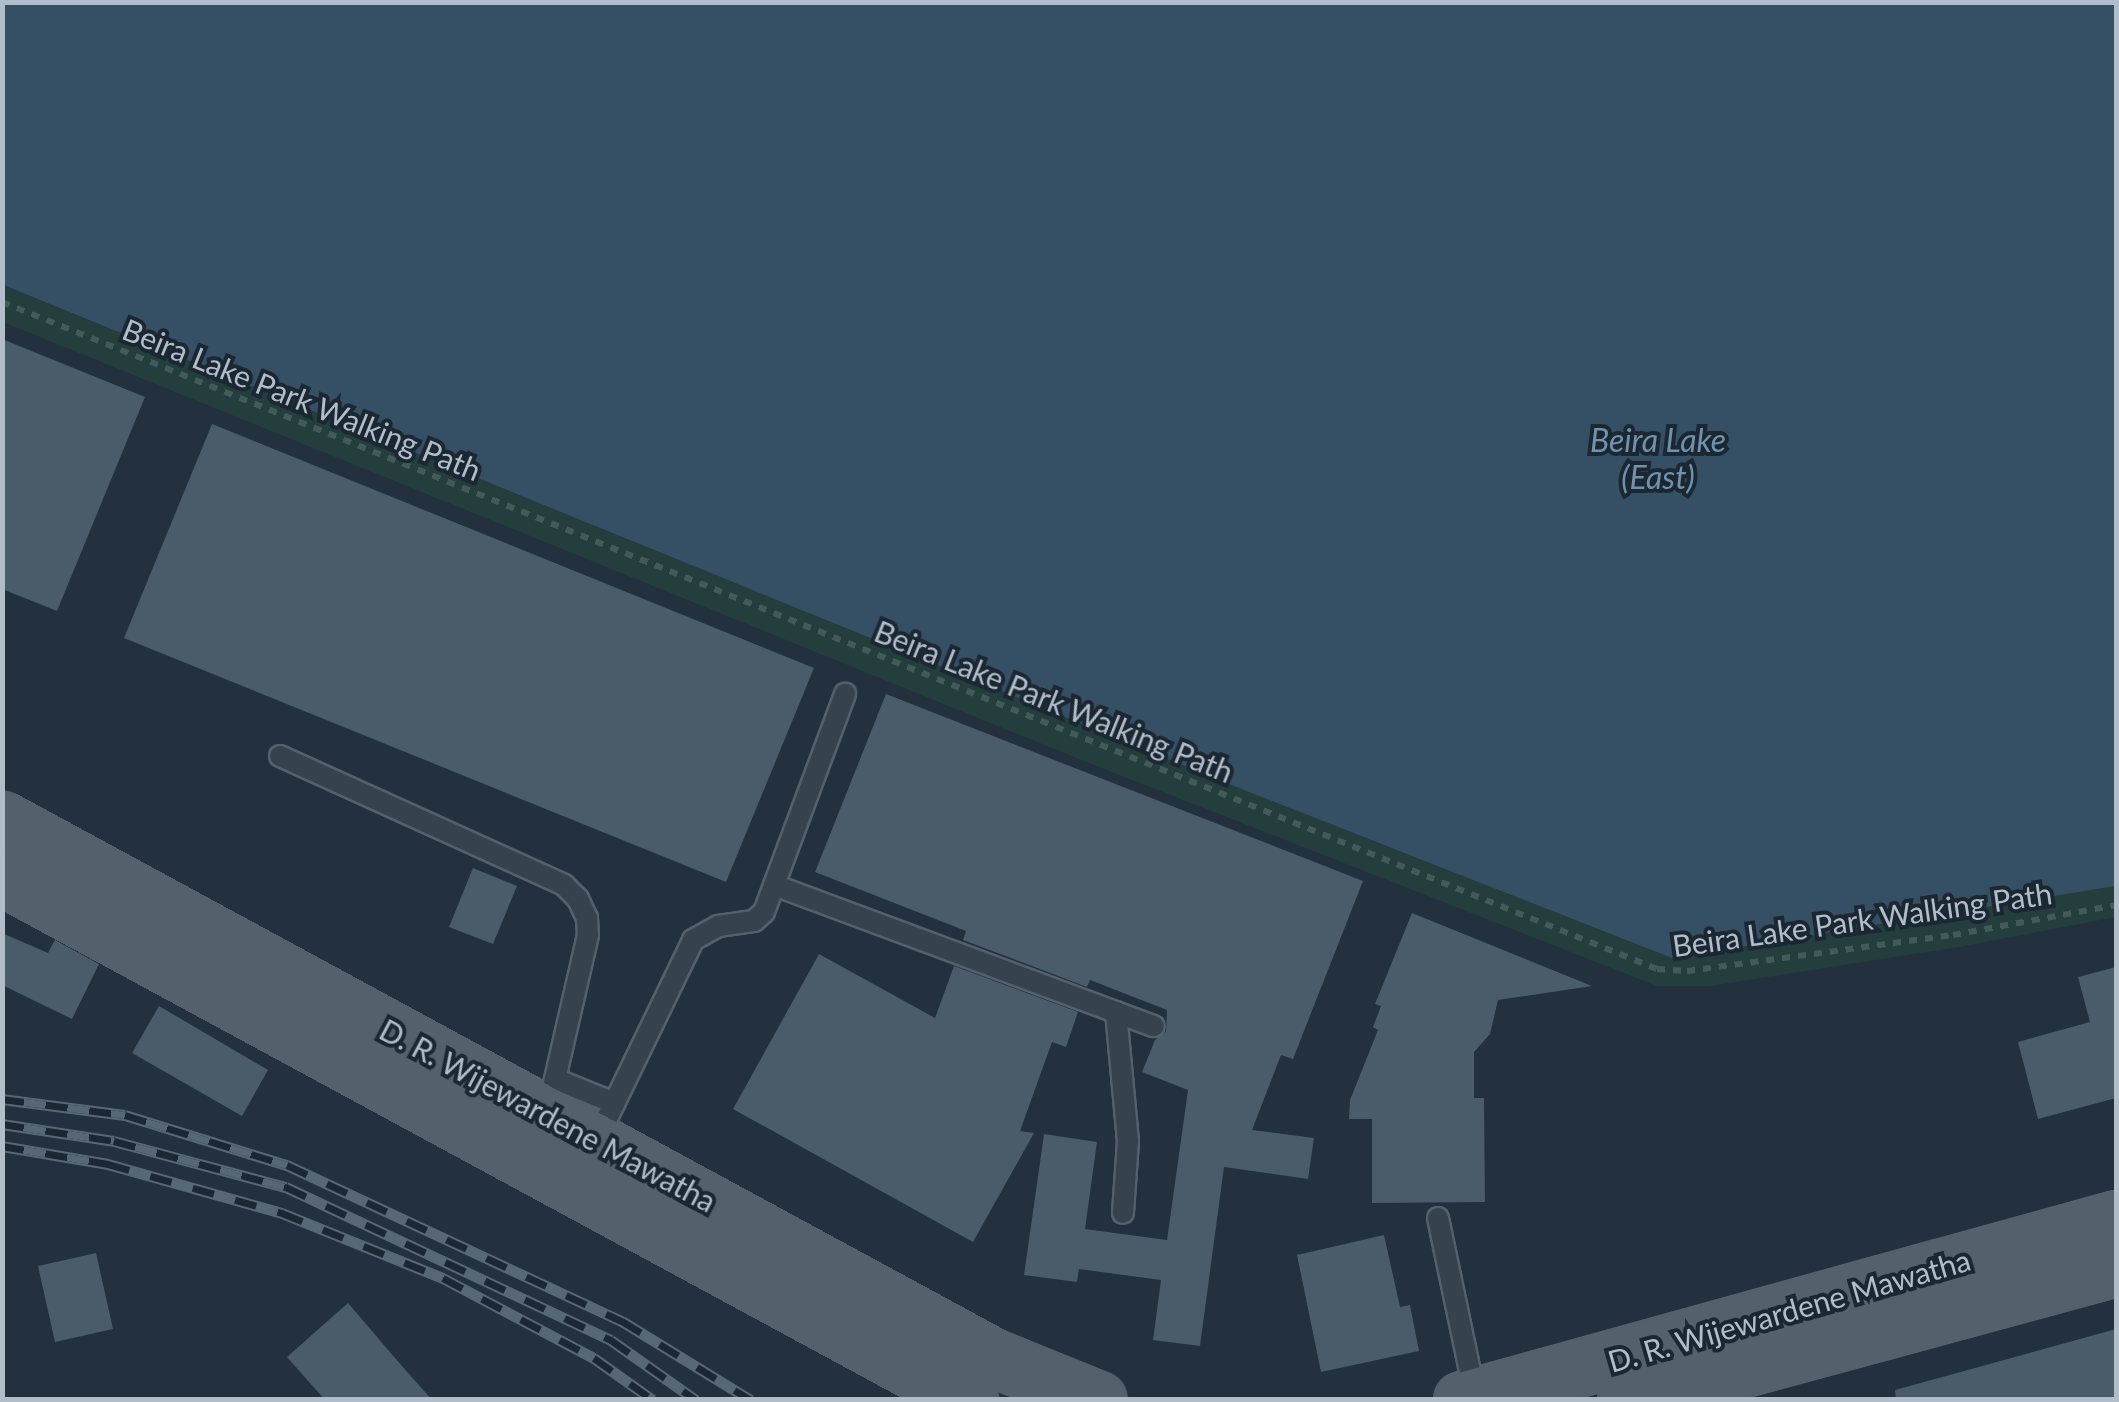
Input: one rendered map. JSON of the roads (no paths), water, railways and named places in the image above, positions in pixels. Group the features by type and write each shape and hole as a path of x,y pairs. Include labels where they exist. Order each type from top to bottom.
{"main road":[{"name":"D. R. Wijewardene Mawatha","path":"2,820 605,1121 992,1357 1098,1400"},
{"name":"D. R. Wijewardene Mawatha","path":"2,876 969,1400"},
{"name":"D. R. Wijewardene Mawatha","path":"1469,1398 2116,1219"},
{"name":"D. R. Wijewardene Mawatha","path":"1626,1400 2116,1267"}],"lane":[{"path":"605,1121 693,940 718,926 754,921 764,912 845,694"},
{"path":"280,756 564,885 578,900 587,918 588,935 551,1097"},
{"path":"774,885 1154,1026"},
{"path":"1116,1012 1128,1141 1123,1213"},
{"path":"1438,1218 1469,1398"}],"water":[{"name":"Beira Lake (East)","path":"2,3 2116,3 2116,886 1672,958 1239,788 3,285"}],"railway":[{"path":"2,1099 125,1115 287,1165 622,1321 751,1400"},
{"path":"2,1124 114,1141 286,1187 611,1340 696,1400"},
{"path":"2,1146 108,1164 282,1213 443,1278 594,1358 653,1400"}]}
